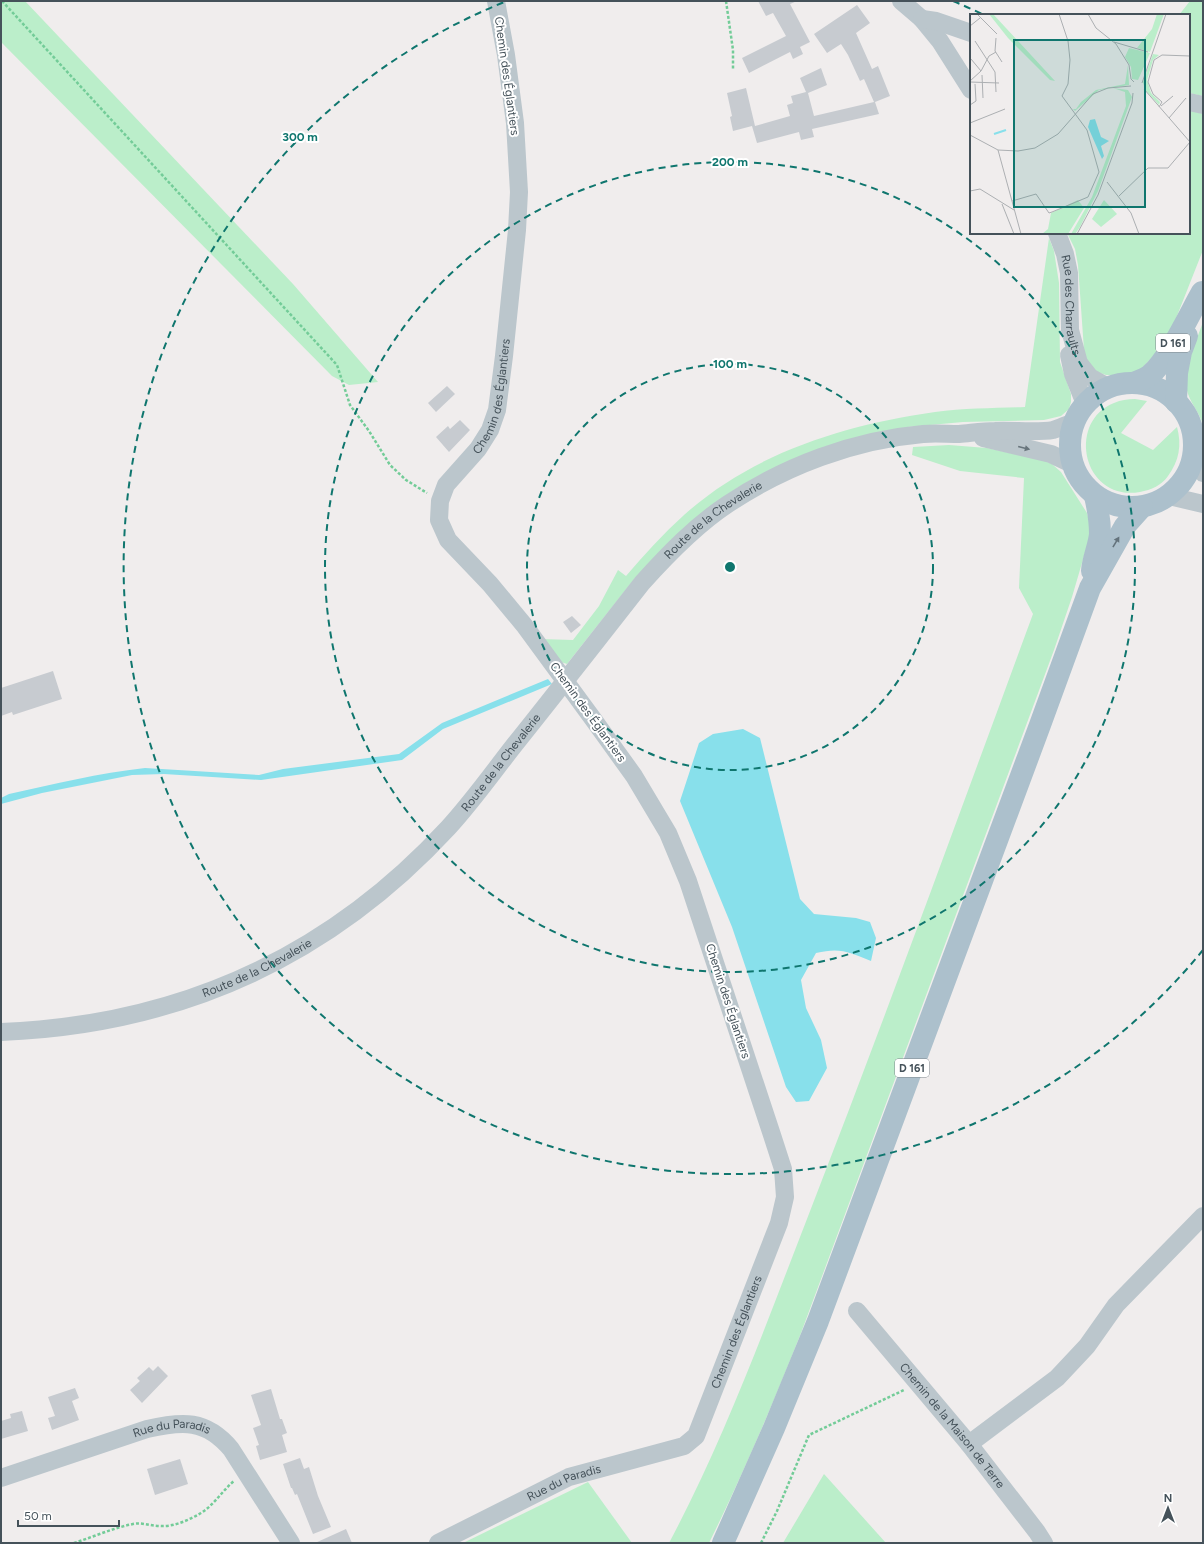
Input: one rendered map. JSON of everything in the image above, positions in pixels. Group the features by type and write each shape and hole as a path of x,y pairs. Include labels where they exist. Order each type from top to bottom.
{"main road":[{"name":"D 161","path":"1133,383 1148,377 1158,368 1203,291"},
{"name":"D 161","path":"1176,402 1177,373 1181,352 1203,291"},
{"path":"1133,383 1149,385 1164,392 1176,402 1188,418 1194,438 1198,466 1188,473 1180,485 1169,496 1156,503 1142,507 1126,508 1110,504 1095,496 1081,482 1072,464 1069,444 1073,424 1085,404 1096,394 1108,387 1133,383"},
{"name":"D 161","path":"1090,588 1094,558 1100,535 1099,516 1095,496"},
{"name":"D 161","path":"723,1543 774,1428 818,1321 1035,740 1090,588 1125,526 1142,507"}],"street":[{"name":"Chemin des Églantiers","path":"496,1 506,55 515,123 519,192 517,230 504,356 497,410 490,430 478,449 446,485 440,500 439,520 448,540 490,584 519,619 634,776 668,833 688,881 782,1169 786,1197 779,1223 696,1436"},
{"path":"901,1 922,19 940,42 970,88"},
{"path":"922,19 936,20 970,33"},
{"path":"1190,102 1203,105"},
{"name":"Rue des Charraults","path":"1057,234 1065,254 1068,273 1070,330 1079,363 1090,377 1108,387"},
{"path":"1070,330 1069,354 1073,374 1085,404"},
{"name":"Route de la Chevalerie","path":"1,1032 31,1031 85,1024 124,1017 192,998 239,980 287,956 346,920 403,874 450,827 661,562 706,521 751,489 806,463 837,451 894,437 924,434 1051,430 1073,424"},
{"name":"Route de la Chevalerie","path":"958,434 1051,454 1072,464"},
{"path":"1169,496 1203,504"},
{"path":"969,1444 1057,1378 1087,1346 1116,1305 1203,1216"},
{"name":"Chemin de la Maison de Terre","path":"856,1311 969,1444 1044,1543"},
{"name":"Rue du Paradis","path":"1,1478 147,1429 168,1424 184,1423 198,1425 212,1431 223,1439 291,1543"},
{"name":"Rue du Paradis","path":"438,1543 569,1477 684,1446 696,1436"}],"path":[{"path":"2,1 337,365 350,405 369,431 390,465 406,480 440,500"},
{"path":"726,1 734,50 734,70"},
{"path":"761,1543 777,1511 809,1435 917,1384"},
{"path":"74,1543 131,1524 146,1524 161,1527 180,1523 194,1517 209,1507 232,1482 246,1472"}],"green space":[{"path":"1,1 25,1 293,284 378,382 349,385 332,376 1,42"},
{"path":"1190,1 1203,1 1203,96 1190,93 1190,14 1180,14"},
{"path":"1190,110 1203,114 1203,250 1173,326 1161,348 1138,372 1121,375 1106,375 1094,371 1086,360 1078,265 1075,249 1068,234 1190,234"},
{"path":"1049,238 1054,251 1059,283 1060,362 1071,394 1069,409 1061,416 1044,420 963,422 908,427 762,474 737,488 708,508 635,578 567,664 558,661 541,639 573,640 599,606 618,570 626,576 684,515 711,493 740,475 801,445 867,425 935,412 980,408 1025,407"},
{"path":"1203,322 1203,425 1188,394 1186,377 1193,348"},
{"path":"1135,399 1147,401 1121,433 1153,450 1177,427 1179,440 1178,453 1172,470 1166,479 1159,484 1148,490 1140,492 1121,492 1105,485 1094,473 1088,458 1086,442 1090,426 1099,413 1114,403"},
{"path":"949,445 987,448 1043,460 1052,464 1061,472 1087,513 1090,525 1089,539 1072,597 1054,650 780,1386 746,1465 709,1543 669,1543 690,1502 728,1419 762,1334 924,911 1033,614 1019,588 1024,478 960,471 912,455 913,447"},
{"path":"824,1474 886,1543 783,1543"},
{"path":"588,1482 632,1543 463,1543"}],"water":[{"path":"548,679 552,684 443,729 402,760 261,780 164,774 132,775 42,793 1,804 1,798 9,794 77,779 128,770 145,768 259,775 283,769 399,754 442,723"},
{"path":"743,729 760,738 800,899 814,914 856,918 870,922 876,938 871,961 844,951 832,950 816,953 801,980 806,1008 821,1040 827,1068 809,1101 796,1102 786,1087 732,927 680,801 699,743 713,734"}],"building":[{"path":"758,1 797,1 790,4 810,42 800,47 803,54 793,59 790,52 749,73 742,58 786,36 773,13 766,16"},
{"path":"857,5 870,23 856,33 872,69 878,66 890,96 875,102 879,114 812,129 814,137 801,140 799,132 757,143 752,126 733,131 730,117 732,116 727,93 746,88 755,126 790,116 787,105 793,103 791,96 806,92 800,78 821,68 827,85 808,93 814,116 874,102 864,79 860,81 848,55 841,44 827,53 814,34"},
{"path":"447,386 455,394 436,412 428,403"},
{"path":"460,420 470,430 449,452 436,437 448,426 450,429"},
{"path":"572,616 581,625 571,633 563,622"},
{"path":"53,671 62,699 13,715 12,712 1,716 1,688"},
{"path":"158,1366 168,1376 142,1403 130,1390 140,1381 137,1378 149,1367 153,1371"},
{"path":"75,1388 79,1398 72,1401 79,1420 52,1430 48,1418 55,1416 48,1397"},
{"path":"271,1389 280,1419 282,1419 287,1433 282,1435 287,1452 260,1460 256,1446 259,1445 253,1428 261,1425 251,1395"},
{"path":"22,1411 28,1431 1,1439 1,1421 11,1418 10,1414"},
{"path":"300,1458 304,1469 309,1467 318,1496 331,1527 313,1534 297,1494 295,1495 291,1488 283,1464"},
{"path":"180,1459 188,1484 155,1495 147,1469"},
{"path":"346,1529 352,1543 315,1543"}]}
